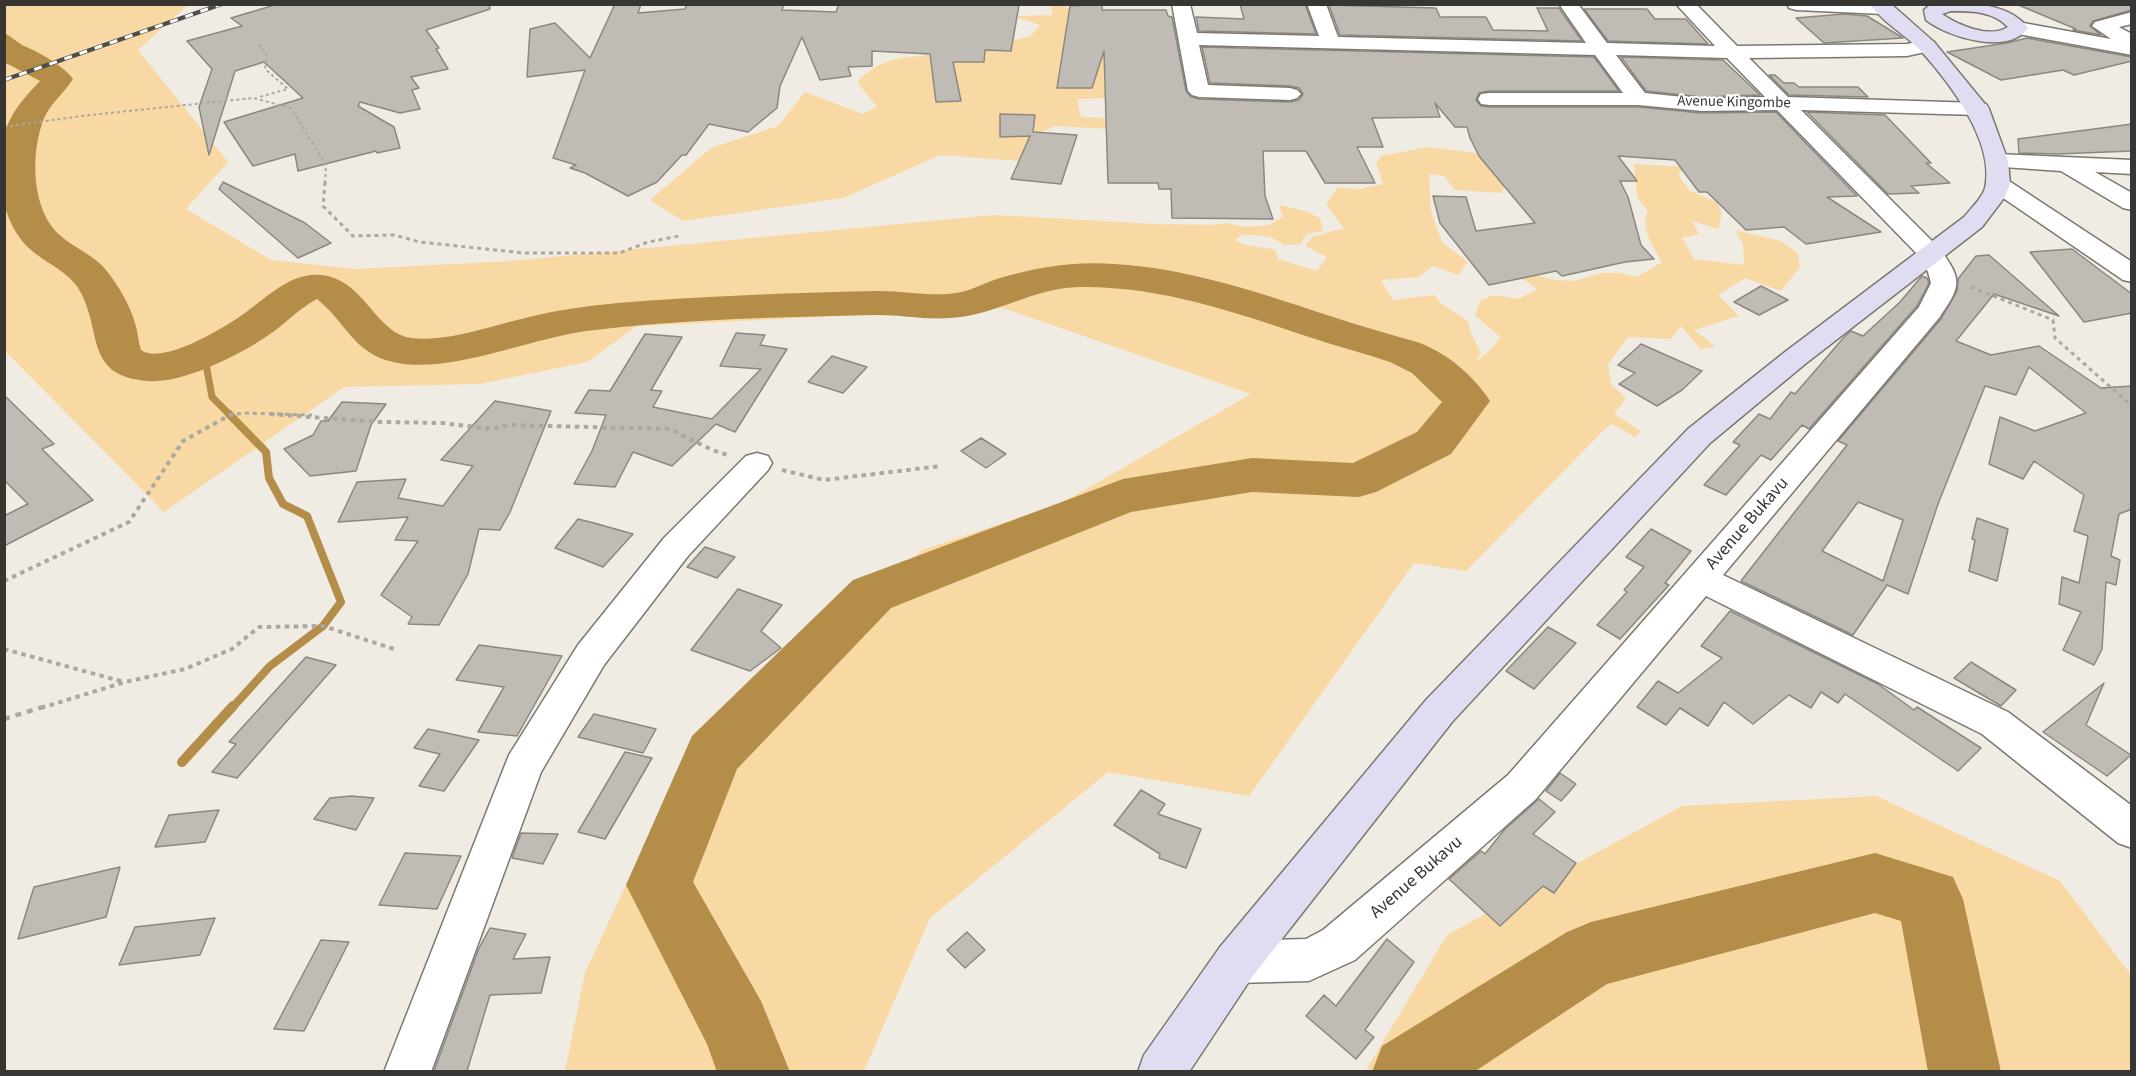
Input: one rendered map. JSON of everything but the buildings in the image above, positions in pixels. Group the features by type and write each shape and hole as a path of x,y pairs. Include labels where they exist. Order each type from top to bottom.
{"street":[{"path":"1181,4 1201,92 1290,94"},
{"path":"1317,4 1330,40"},
{"path":"1568,4 1638,99"},
{"path":"1685,4 1938,266"},
{"path":"1796,4 1881,6 1935,16 1959,30 1989,36"},
{"path":"1940,49 1933,10 1943,6 1968,5 2002,14 2018,28 2132,49"},
{"path":"1161,1071 1236,962 1439,711 1699,436 1938,266 1992,198 1998,173 1978,109 1940,49 1881,6"},
{"path":"2132,18 2102,26 2105,30 2132,42"},
{"path":"1189,39 1330,40 1732,52 1907,50 1940,49 1989,36 2013,34 2018,28"},
{"name":"Avenue Kingombe","path":"1489,99 1638,99 1702,105 1783,103 1978,109"},
{"path":"1998,173 2063,164 2132,167"},
{"path":"2063,164 2132,202"},
{"path":"1998,173 2132,274"},
{"name":"Avenue Bukavu","path":"1236,962 1309,960 1339,945 1522,787 1929,312 1946,286 1938,266"},
{"path":"407,1071 524,767 591,655 676,547 757,464"},
{"path":"1701,579 1995,723 2132,830"}],"path":[{"path":"4,127 81,116 258,98 288,89 265,69 267,56 259,44"},
{"path":"258,98 291,108 327,165 323,206 352,236 394,235 420,242 524,253 620,253 648,242 679,236"},
{"path":"1938,266 2053,320 2055,338 2132,406"},
{"path":"4,581 129,522 183,441 230,415 244,412 380,422 442,423 492,429 508,425 670,429 712,450 757,464 824,480 941,466"},
{"path":"4,719 125,682 185,669 232,649 259,627 323,626 394,649"},
{"path":"4,649 125,682"}],"shaded area":[{"path":"1050,4 1065,5 1072,13 1158,35 1113,98 1077,99 1081,117 1126,119 1129,130 1055,126 1041,132 1020,161 940,155 843,198 683,221 650,200 711,148 778,126 805,92 863,114 877,107 857,82 873,69 888,61 925,56 926,40 1011,41 1031,36 1040,25 1014,16 1053,15"},
{"path":"4,5 188,5 138,50 228,162 186,209 271,260 356,269 511,261 994,215 1156,224 1226,223 1246,227 1269,225 1283,217 1279,205 1305,211 1320,218 1323,231 1307,234 1300,244 1284,245 1273,238 1256,235 1242,235 1235,240 1275,250 1278,259 1317,271 1327,257 1305,246 1312,237 1344,229 1326,204 1337,188 1359,189 1383,184 1376,163 1381,156 1428,147 1491,155 1511,178 1501,193 1455,190 1444,176 1429,174 1431,211 1442,242 1468,262 1458,275 1433,266 1418,277 1381,280 1393,300 1434,295 1442,304 1468,321 1470,331 1481,353 1475,363 1493,347 1500,337 1475,315 1480,301 1494,295 1519,299 1537,289 1523,279 1530,274 1556,280 1574,281 1601,273 1620,273 1637,277 1662,262 1647,231 1648,211 1637,197 1634,164 1686,167 1678,175 1690,191 1717,202 1722,213 1719,229 1692,221 1699,234 1682,238 1694,259 1744,265 1743,244 1735,230 1781,241 1798,254 1800,267 1781,291 1745,278 1718,295 1739,316 1694,330 1716,347 1701,349 1681,326 1671,339 1628,337 1608,364 1611,384 1626,398 1614,414 1641,431 1635,437 1612,424 1604,430 1466,571 1414,563 1249,796 1108,772 930,918 864,1071 565,1071 585,973 677,775 922,550 1062,503 1251,394 1003,308 637,326 587,362 480,384 344,387 164,512 5,351"},
{"path":"5,33 29,50 45,68 5,64"},
{"path":"1876,796 2060,881 2131,975 2131,1071 1365,1072 1447,935 1682,806"}],"waterway":[{"path":"4,48 57,79 30,113 20,144 19,182 28,219 36,234 47,245 76,264 94,282 114,321 119,350 128,362 136,366 150,368 165,366 200,355 258,323 294,295 318,286 328,288 338,296 382,342 397,350 415,352 459,346 545,325 589,318 698,310 844,304 951,306 971,302 1030,282 1079,275 1147,279 1215,293 1405,353 1433,368 1467,401 1434,443 1359,480 1252,475 1123,496 872,594 713,754 659,885 736,1026 754,1072"},
{"path":"204,353 212,397 229,414"},
{"path":"229,414 266,452 269,478 283,504 307,516 341,602 323,626 270,666 232,708"},
{"path":"182,762 233,706"},
{"path":"1408,1072 1591,955 1875,883 1930,899 1965,1072"}],"railway":[{"path":"4,80 222,4"}]}
